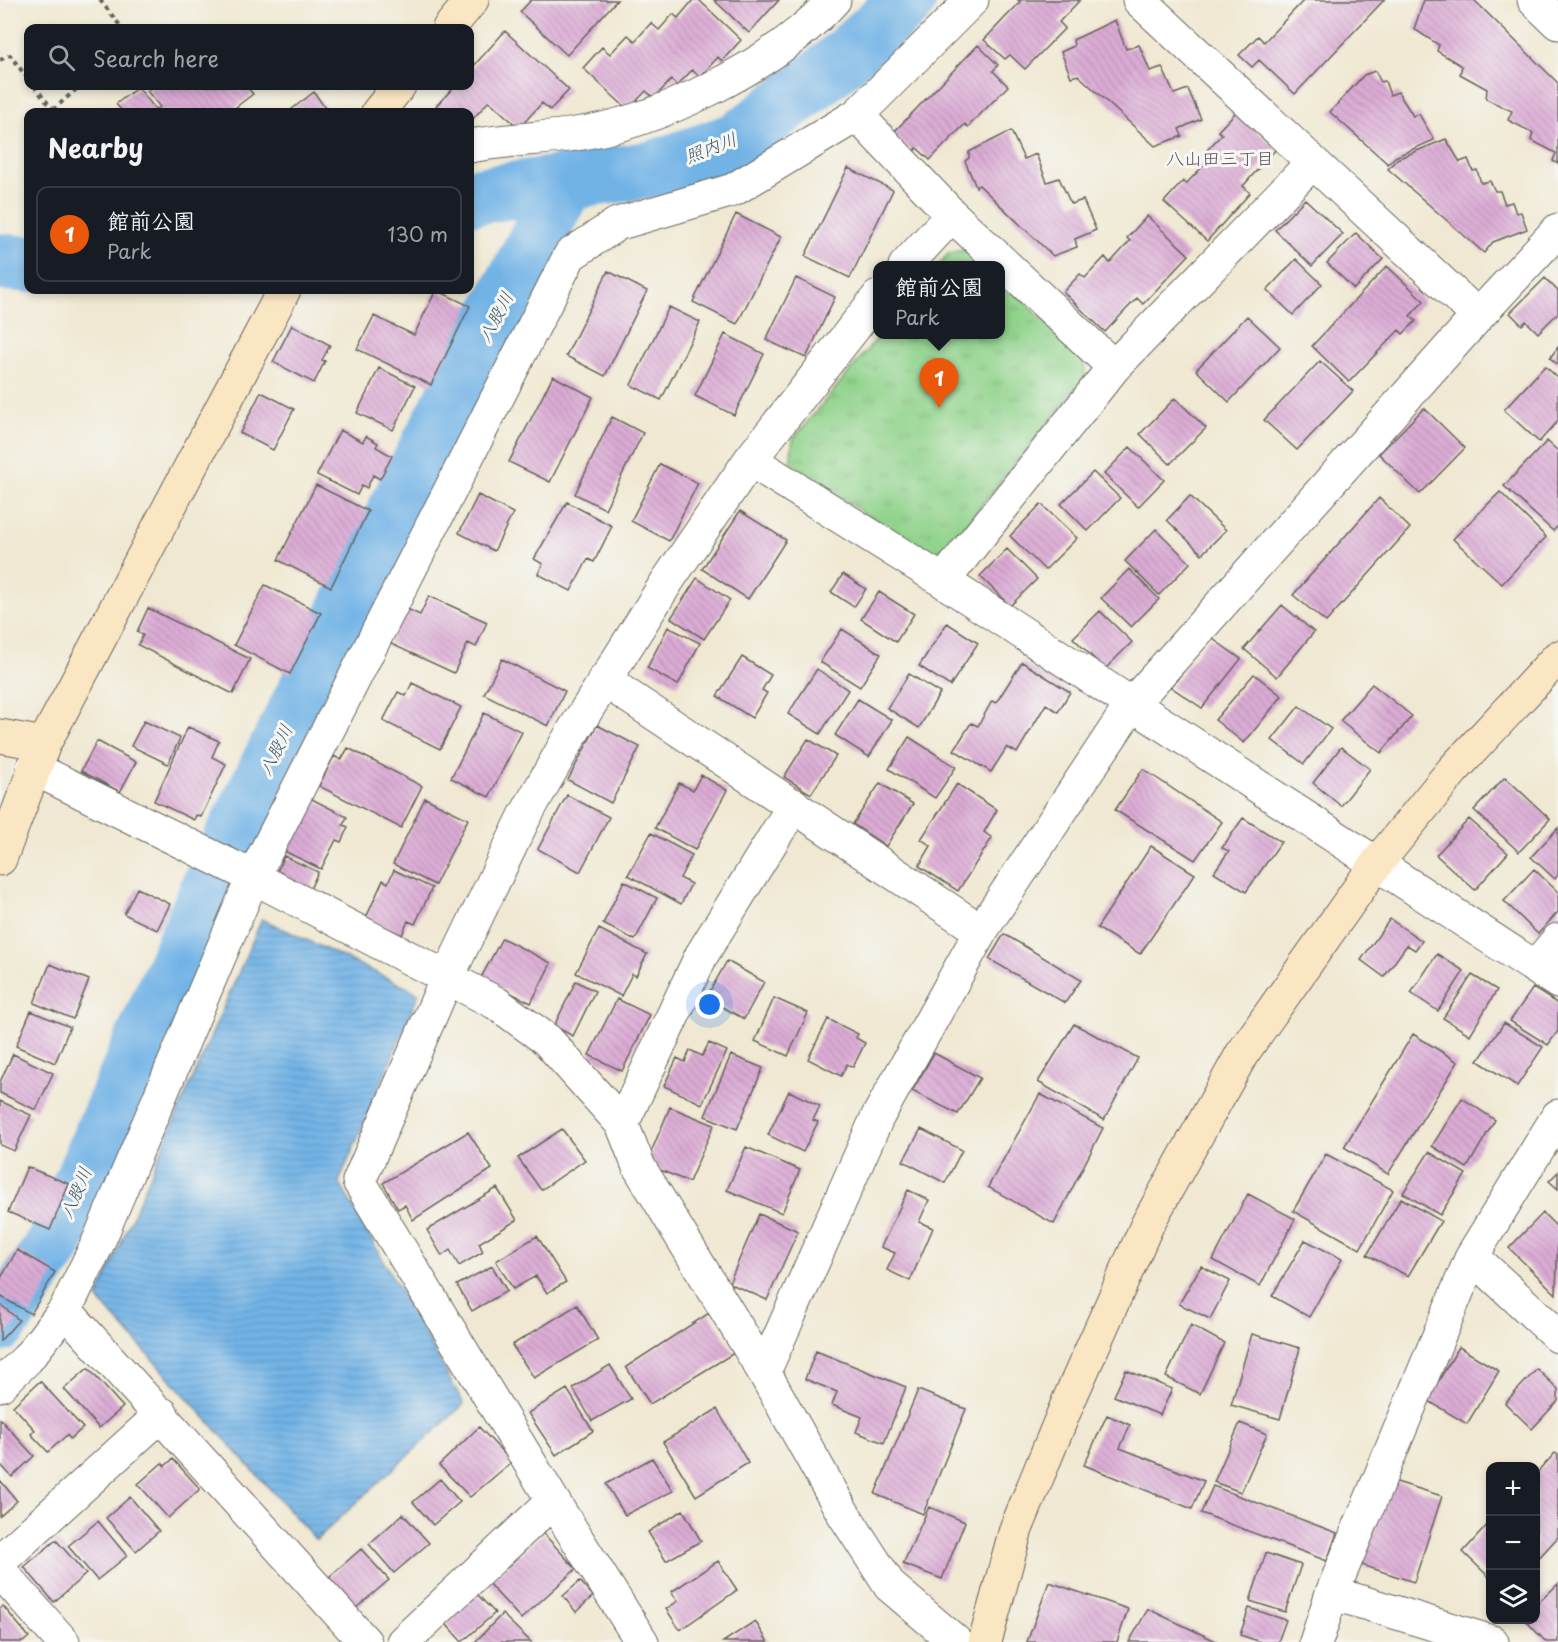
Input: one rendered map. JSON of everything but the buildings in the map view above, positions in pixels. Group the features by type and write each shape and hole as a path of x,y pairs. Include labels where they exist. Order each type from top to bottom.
{"street":[{"path":"451,24 471,0"},
{"path":"474,145 497,141 571,135 672,106 732,77 798,33 834,0"},
{"path":"0,1384 27,1359 65,1310 97,1245 253,877 570,255 616,224 733,190 857,115 972,0"},
{"path":"1139,0 1478,316"},
{"path":"1534,0 1558,23"},
{"path":"381,108 396,90"},
{"path":"857,115 952,215 1001,261"},
{"path":"943,581 1114,367 1313,162"},
{"path":"910,261 952,215"},
{"path":"764,1372 877,1118 981,931 1132,704 1478,316 1558,230"},
{"path":"1005,265 1114,367"},
{"path":"0,860 39,756 282,294"},
{"path":"642,1642 553,1501 359,1181 446,980 525,816 604,680 750,460 873,303"},
{"path":"750,460 943,581 1547,974 1558,940"},
{"path":"985,1642 1016,1529 1069,1400 1148,1223 1242,1054 1377,863 1453,770 1558,657"},
{"path":"604,680 981,931"},
{"path":"0,736 253,877 446,980 496,1003 547,1040 621,1124 639,1167 764,1372 843,1513 890,1586 956,1642"},
{"path":"621,1124 701,956 794,805"},
{"path":"1316,1642 1332,1593 1472,1256 1558,1116"},
{"path":"1472,1256 1558,1336"},
{"path":"65,1310 162,1414 365,1642"},
{"path":"0,1561 162,1414"},
{"path":"403,1642 553,1501"},
{"path":"0,1571 53,1639"},
{"path":"1332,1593 1492,1642"}],"path":[{"path":"100,0 119,24"},
{"path":"0,60 10,55 24,74"},
{"path":"37,90 52,108"},
{"path":"57,108 76,90"}],"green space":[{"path":"969,249 981,261 942,261 949,253"},
{"path":"1005,283 1084,359 1085,377 944,552 928,558 790,462 793,439 877,339 1005,339"}],"water":[{"path":"262,919 419,993 339,1182 464,1404 316,1540 97,1298"}],"waterway":[{"name":"照内川","path":"474,196 653,169 738,140 832,68 908,0"},
{"name":"八股川","path":"0,1324 55,1243 218,867 410,482 566,183"},
{"name":"照内川","path":"0,262 24,264"}],"place":[{"name":"館前公園","path":"939,408"}],"district":[{"name":"八山田三丁目","path":"1220,159"}]}
